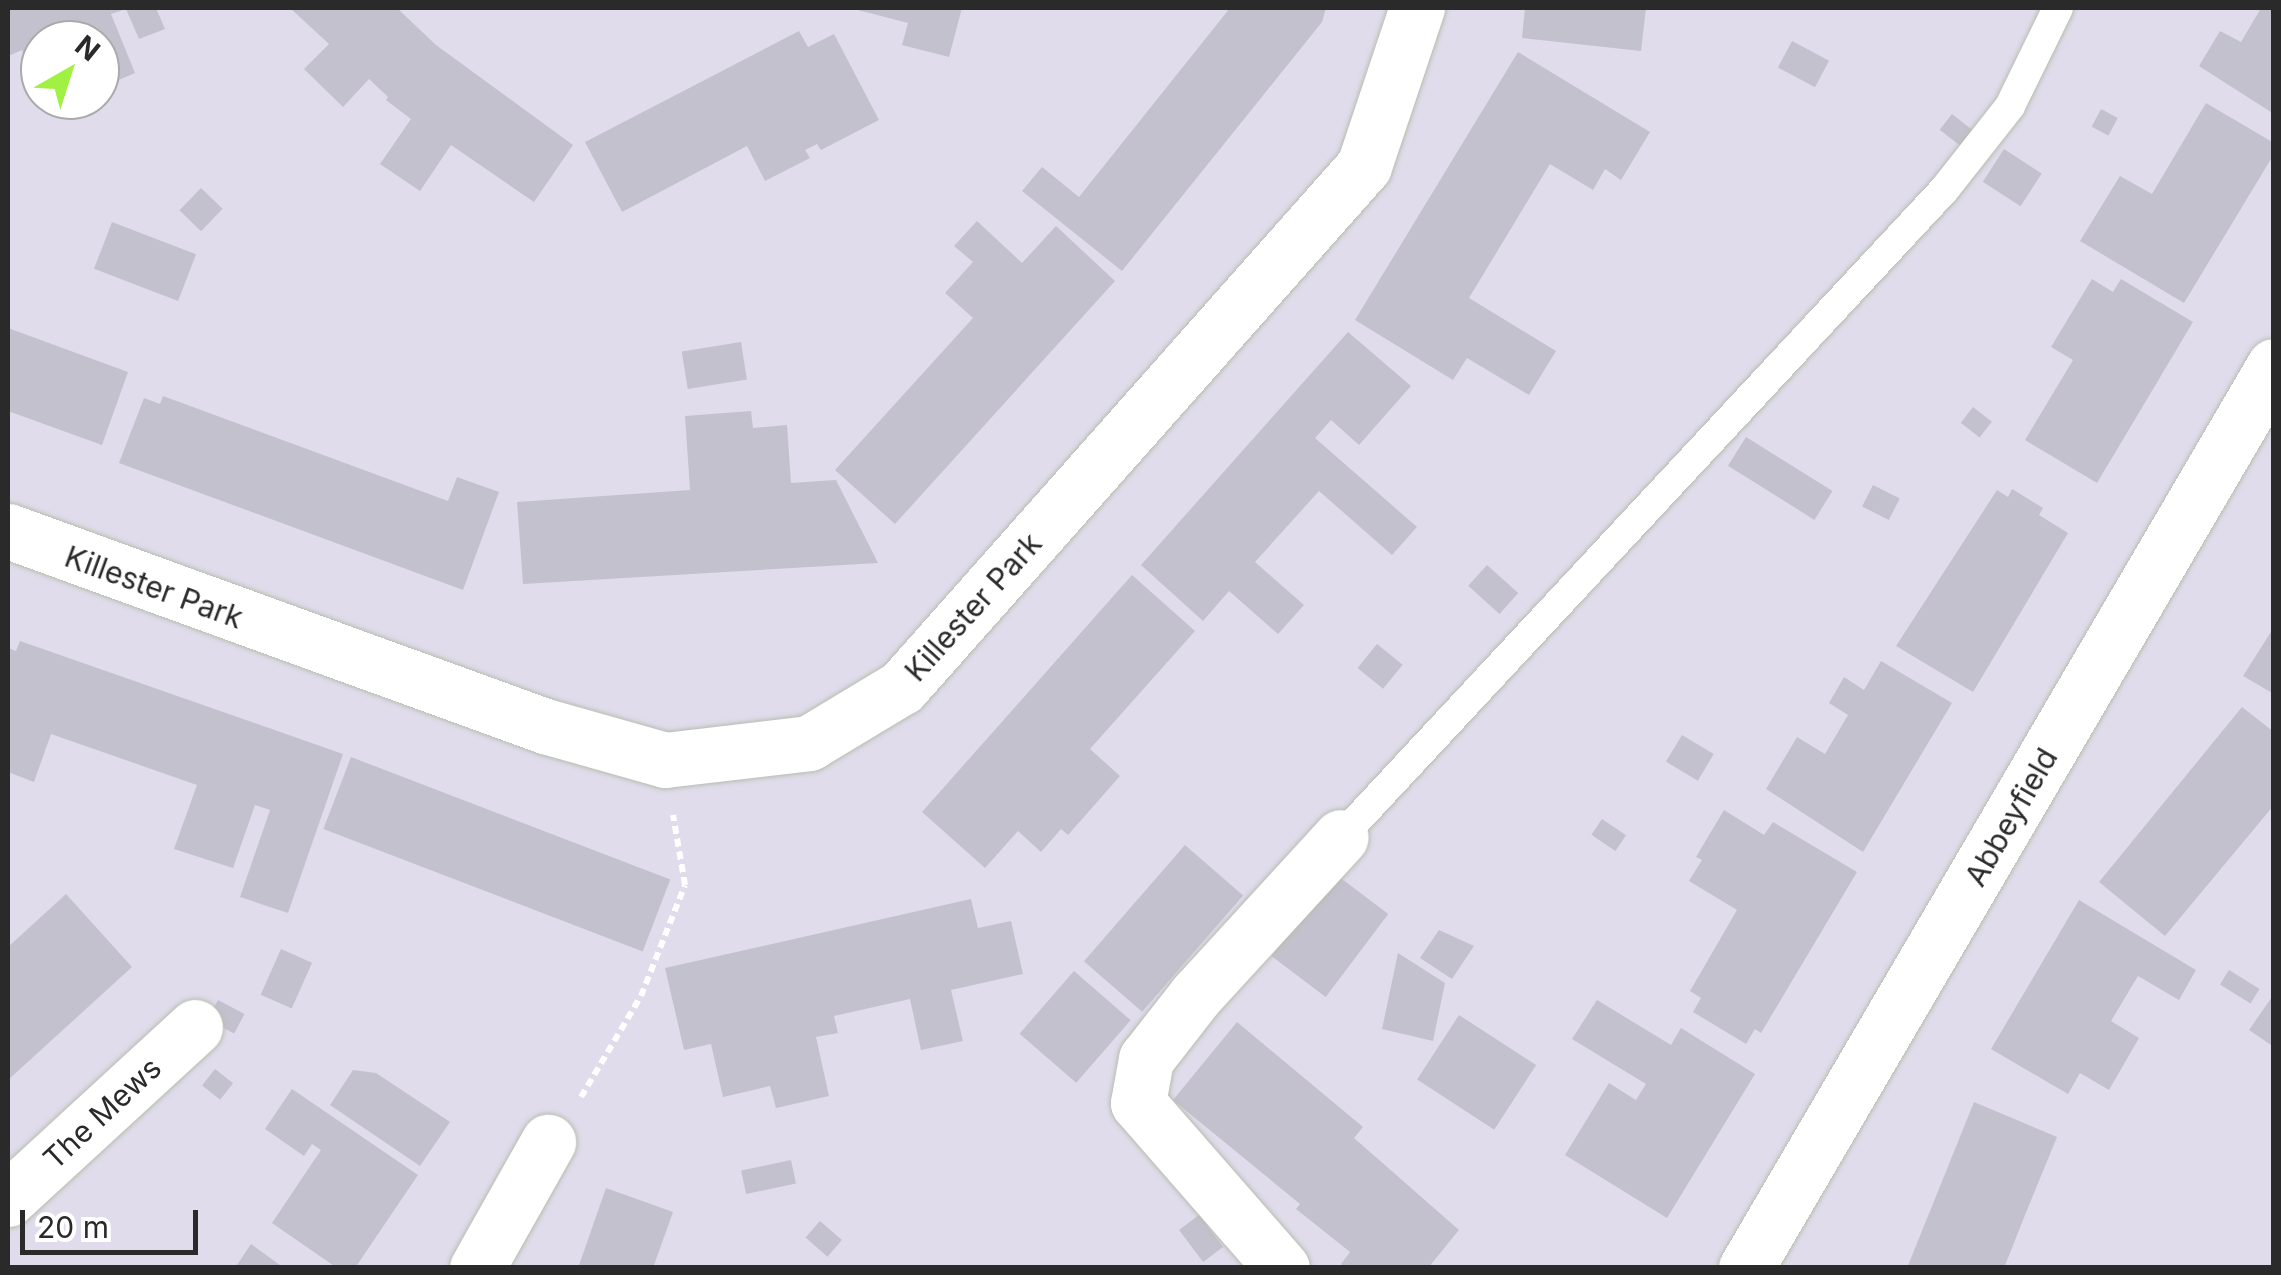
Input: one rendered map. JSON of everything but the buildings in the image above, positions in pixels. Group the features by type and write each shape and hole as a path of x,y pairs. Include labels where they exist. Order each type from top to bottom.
{"street":[{"name":"Killester Park","path":"8,531 545,726 666,760 809,743 902,687 1364,166 1404,57 1416,8"},
{"name":"Abbeyfield","path":"1746,1268 2274,366"},
{"path":"1282,1268 1138,1103 1146,1059 1196,995 1342,838"},
{"name":"The Mews","path":"8,1199 195,1027"},
{"path":"477,1268 548,1142"}],"lane":[{"path":"1342,838 1944,190 2010,106 2058,8"}],"path":[{"path":"548,1142 596,1075 642,996 685,886 666,760"}]}
